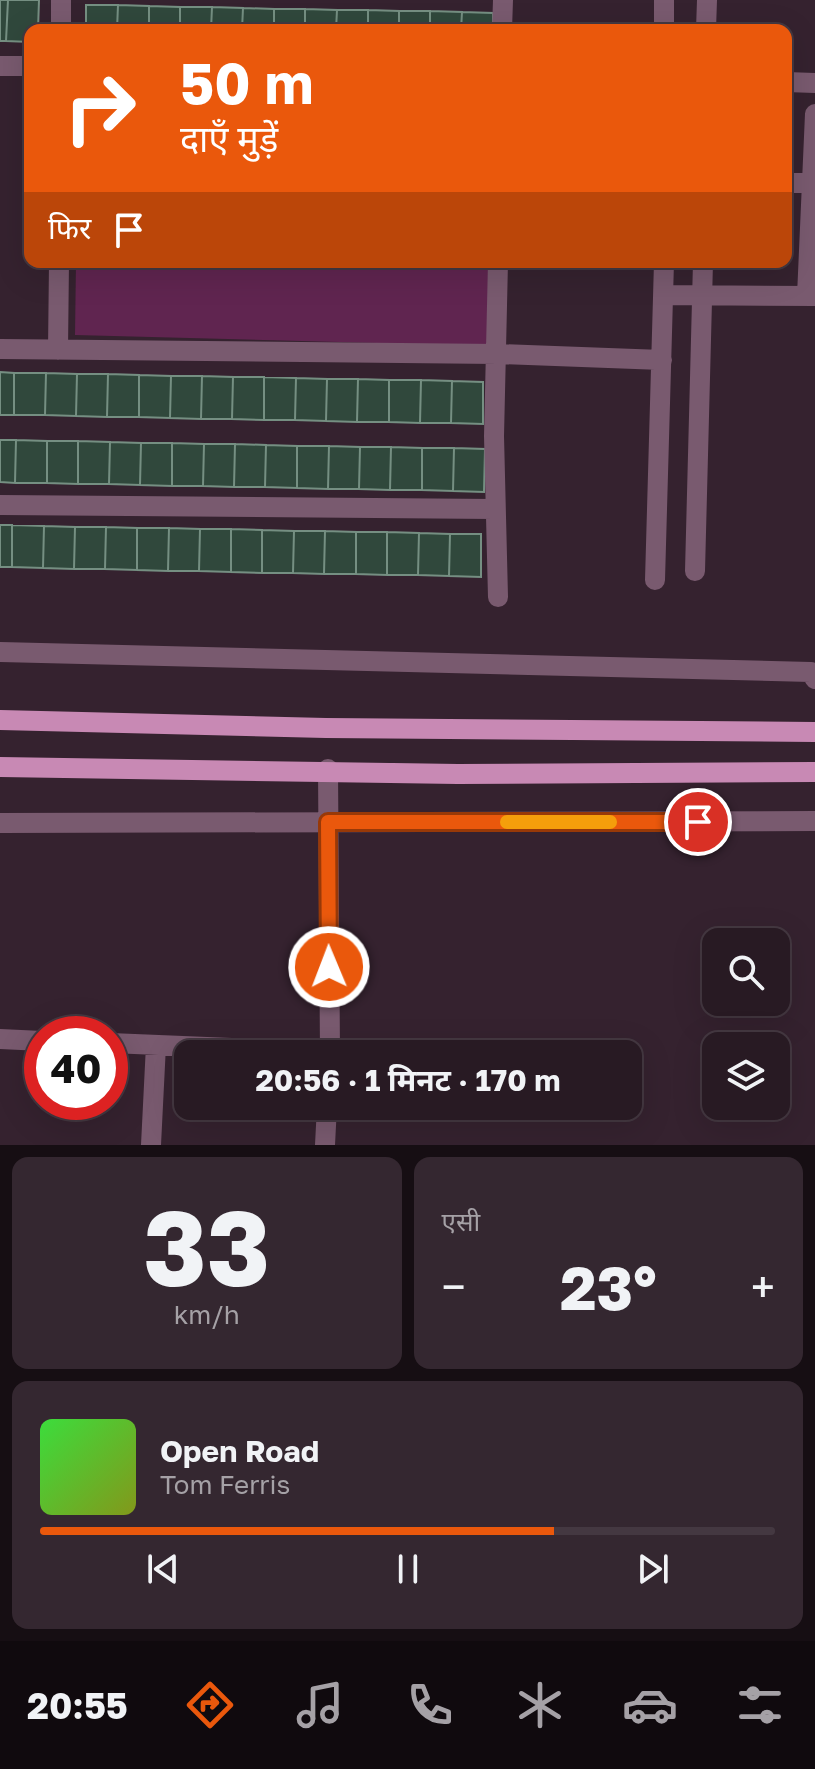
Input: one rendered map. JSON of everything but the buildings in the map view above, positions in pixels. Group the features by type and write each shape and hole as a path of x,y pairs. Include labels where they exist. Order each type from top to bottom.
{"main road":[{"path":"0,720 326,728 815,732"},
{"path":"0,767 328,769 458,774 815,772"}],"street":[{"path":"61,0 61,24"},
{"path":"502,24 503,0"},
{"path":"664,0 664,24"},
{"path":"706,24 707,0"},
{"path":"0,66 24,66"},
{"path":"792,82 815,83"},
{"path":"665,295 811,296 815,114"},
{"path":"792,183 812,183"},
{"path":"58,350 59,268"},
{"path":"498,268 494,509 498,597"},
{"path":"655,580 664,268"},
{"path":"695,571 703,268"},
{"path":"0,349 498,354 662,360"},
{"path":"0,505 494,509"},
{"path":"0,652 811,672 815,679"},
{"path":"328,769 330,1040"},
{"path":"0,823 815,821"},
{"path":"0,1039 24,1040"},
{"path":"128,1044 174,1046"},
{"path":"151,1145 156,1045"},
{"path":"325,1145 326,1120"}],"shaded area":[{"path":"76,268 491,268 489,346 75,335"}],"slow traffic":[{"path":"507,822 610,822"}],"route":[{"path":"329,967 328,822 698,822"}]}
